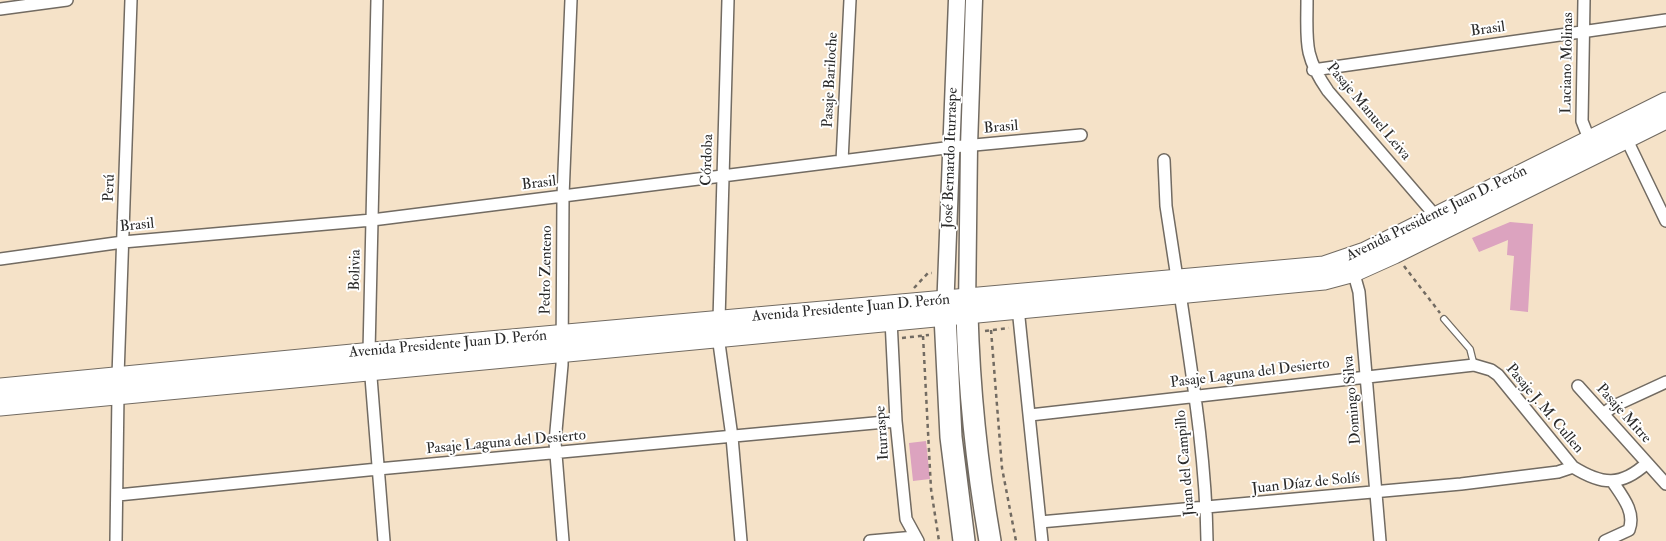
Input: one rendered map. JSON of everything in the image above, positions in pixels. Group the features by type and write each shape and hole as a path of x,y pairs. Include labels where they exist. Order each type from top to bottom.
{"highway":[{"path":"968,315 982,497 990,541"},
{"path":"945,317 952,445 964,541"}],"main road":[{"name":"José Bernardo Iturraspe","path":"957,0 968,315"},
{"name":"José Bernardo Iturraspe","path":"945,317 946,272 961,147 974,0"},
{"name":"Avenida Presidente Juan D. Perón","path":"1351,266 1593,146 1666,102"},
{"name":"Avenida Presidente Juan D. Perón","path":"1593,146 1626,138 1666,119"},
{"name":"Avenida Presidente Juan D. Perón","path":"968,315 1178,286 1304,282 1394,254 1440,221"},
{"name":"Avenida Presidente Juan D. Perón","path":"718,328 968,315 1178,286"},
{"name":"Avenida Presidente Juan D. Perón","path":"0,388 118,385 718,328 912,304 945,317"},
{"name":"Avenida Presidente Juan D. Perón","path":"0,406 118,385"}],"street":[{"path":"0,9 66,0"},
{"name":"Perú","path":"116,541 118,385 131,0"},
{"name":"Bolivia","path":"377,0 369,361 384,541"},
{"name":"Pedro Zenteno","path":"563,541 556,454 561,344 563,196 571,0"},
{"name":"Córdoba","path":"728,0 718,328 732,437 741,541"},
{"name":"Pasaje Bariloche","path":"842,162 850,0"},
{"name":"Pasaje Manuel Leiva","path":"1306,0 1307,49 1313,70 1328,91 1440,221"},
{"name":"Luciano Molinas","path":"1584,0 1582,122 1593,146"},
{"name":"Brasil","path":"1313,70 1666,20"},
{"name":"Brasil","path":"0,259 123,242 372,220 961,147 1082,135"},
{"path":"1626,138 1666,221"},
{"name":"Juan del Campillo","path":"1164,160 1166,206 1195,396 1206,508 1207,541"},
{"name":"Domingo Silva","path":"1351,266 1359,292 1380,541"},
{"path":"1018,308 1042,541"},
{"name":"Iturraspe","path":"890,320 893,339 896,422 906,519 917,539"},
{"name":"Pasaje Laguna del Desierto","path":"1030,415 1474,365"},
{"name":"Pasaje J. M. Cullen","path":"1474,365 1490,370 1498,375 1573,467 1599,480 1612,481"},
{"path":"1603,414 1614,406 1666,382"},
{"name":"Pasaje Mitre","path":"1578,386 1647,463 1662,472 1666,484"},
{"name":"Pasaje Laguna del Desierto","path":"118,495 378,469 896,422"},
{"path":"1605,541 1629,530 1632,523 1631,513 1612,481 1630,477 1647,463"},
{"name":"Juan Díaz de Solís","path":"1040,522 1376,492 1558,472 1573,467"},
{"name":"Perú","path":"117,517 124,541"},
{"path":"870,541 917,539"}],"lane":[{"path":"1444,318 1470,350 1474,365"}],"path":[{"path":"1394,254 1444,318"},
{"path":"912,304 912,289 928,273 946,272"},
{"path":"968,315 991,330 1020,327"},
{"path":"893,339 923,336 945,317"},
{"path":"991,330 1002,468 1016,541"},
{"path":"923,336 931,489 939,541"}],"building":[{"path":"1510,222 1533,224 1528,312 1510,310 1514,256 1507,255 1508,240 1479,252 1472,238"},
{"path":"926,441 930,479 913,481 909,443"}]}
